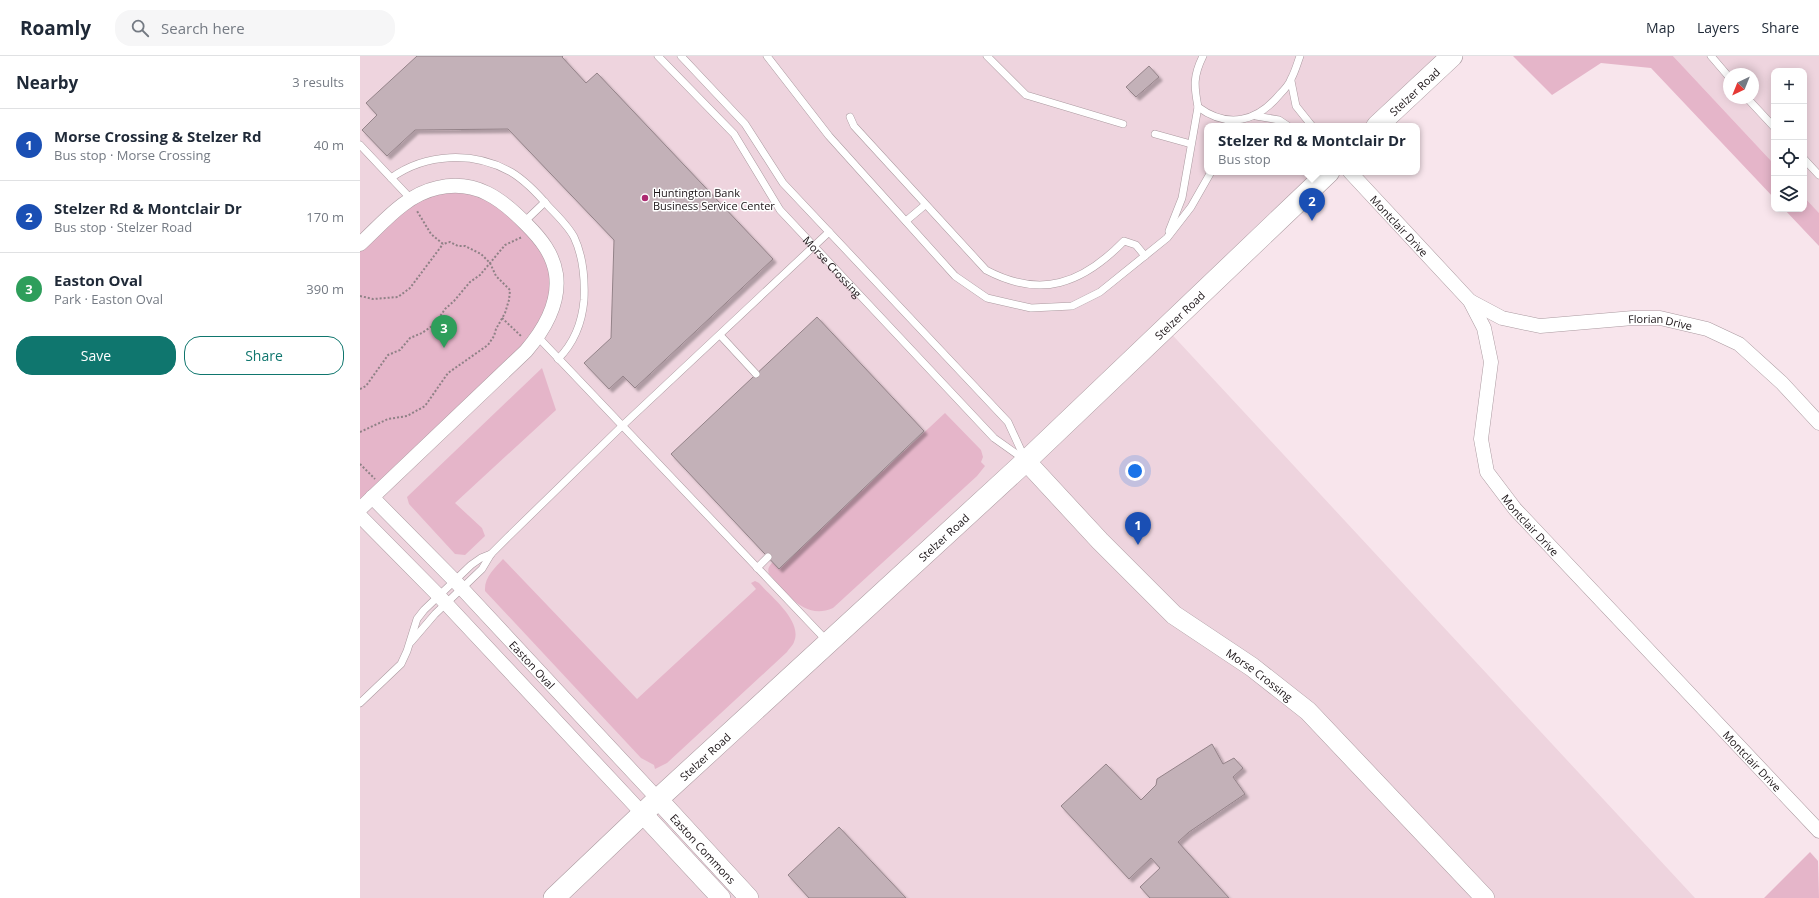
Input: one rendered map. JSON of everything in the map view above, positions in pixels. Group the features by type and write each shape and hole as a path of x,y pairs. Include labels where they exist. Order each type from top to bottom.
{"main road":[{"name":"Stelzer Road","path":"1380,123 1452,56"},
{"name":"Stelzer Road","path":"554,898 658,799 1026,460 1326,175"},
{"name":"Morse Crossing","path":"1026,460 1095,535 1174,615 1252,667 1308,711 1485,898"},
{"name":"Easton Commons","path":"658,799 749,898"},
{"name":"Easton Commons","path":"643,814 721,898"}],"street":[{"name":"Montclair Drive","path":"1353,175 1470,301 1484,328 1491,362 1481,439 1487,472 1515,509 1819,831"},
{"path":"360,244 403,204 419,194 437,188 456,185 476,189 493,195 510,206 541,239 550,255 556,274 555,293 550,313 535,341 360,509"},
{"name":"Florian Drive","path":"1470,301 1502,318 1540,326 1632,318 1660,318 1707,329 1739,344 1782,383 1819,423"},
{"name":"Easton Oval","path":"372,497 458,585 658,799"},
{"name":"Easton Oval","path":"360,516 443,600 643,814"}],"lane":[{"name":"Morse Crossing","path":"658,56 734,134 780,210 994,438 1026,460"},
{"name":"Morse Crossing","path":"681,56 745,124 783,183 1008,422 1026,460"},
{"path":"767,56 829,136 955,276 986,298 1031,308 1072,306 1100,292 1167,238 1191,206 1209,175"},
{"path":"987,56 1026,95 1123,124"},
{"path":"1167,238 1182,198 1198,107 1194,88 1196,73 1203,56"},
{"path":"1245,123 1275,100 1291,81 1300,56"},
{"path":"1711,56 1723,69"},
{"path":"1291,81 1296,106 1310,123"},
{"path":"1753,104 1771,124"},
{"path":"1198,107 1208,115 1234,121 1252,117 1279,120 1284,123"},
{"path":"850,117 854,126 925,205 986,270 999,277 1020,284 1041,286 1062,283 1082,275 1116,250 1124,241 1136,246 1145,256"},
{"path":"1154,134 1191,144"},
{"path":"360,146 411,199"},
{"path":"390,178 405,168 442,158 465,158 487,162 511,172 526,182 545,202 563,222 574,238 581,258 585,283 583,310 577,334 567,351 558,359"},
{"path":"1807,162 1819,175"},
{"path":"529,227 545,202"},
{"path":"906,221 925,205"},
{"path":"360,703 401,664 411,642 417,619 443,600 458,585 482,569 491,554 622,426 829,232"},
{"path":"720,335 756,374"},
{"path":"535,341 558,359 828,643"},
{"path":"411,642 443,600 458,585 471,565 481,558 491,554"},
{"path":"757,568 768,557"}],"path":[{"path":"411,199 431,234 443,244"},
{"path":"360,389 366,386 388,355 400,350 410,338 422,333 435,324 445,309 490,263 505,245 529,227"},
{"path":"360,296 373,299 398,297 410,288 443,244 450,242 465,246 481,254 490,263 496,276 510,290 509,300 502,318 488,345 448,373 425,406 407,416 388,419 360,432"},
{"path":"502,318 535,341"},
{"path":"360,464 382,487"}],"shaded area":[{"path":"360,56 1452,56 1381,123 1204,123 1204,175 1326,175 1165,327 1695,898 360,898"},
{"path":"1513,56 1673,56 1771,161 1771,195 1651,68 1601,63 1552,95"},
{"path":"1673,56 1819,56 1819,213 1807,200 1807,68 1771,68 1771,161"},
{"path":"456,185 510,207 556,274 538,337 360,509 360,244 403,204"},
{"path":"1807,200 1819,213 1819,246 1787,212 1807,212"},
{"path":"542,368 556,410 455,503 482,528 485,536 465,555 455,554 409,504 407,497"},
{"path":"945,413 981,450 983,457 981,462 985,466 977,476 833,608 823,611 813,611 796,603 769,574 768,569 770,565 773,562 779,568"},
{"path":"503,559 637,699 756,589 751,583 755,581 759,583 778,602 790,618 796,634 794,642 787,652 667,763 655,769 654,765 641,758 485,591 488,577"},
{"path":"1810,852 1818,861 1819,898 1764,898"}],"building":[{"name":"Huntington Bank Business Service Center","path":"417,56 563,56 562,57 586,83 597,73 773,259 635,388 623,376 609,389 584,363 611,338 614,240 508,129 415,130 387,156 362,130 377,115 366,103"},
{"path":"1149,66 1159,77 1136,97 1126,87"},
{"path":"817,317 924,431 779,569 671,454"},
{"path":"1212,744 1223,764 1234,758 1243,768 1233,777 1245,794 1189,832 1178,842 1229,898 1150,898 1140,887 1160,868 1151,858 1129,879 1061,806 1106,764 1141,800 1156,785 1157,779"},
{"path":"839,827 906,898 809,898 788,875"}],"place":[{"name":"Huntington Bank Business Service Center","path":"645,198"},
{"name":"Stelzer Rd & Montclair Dr","path":"1312,221"},
{"name":"Easton Oval","path":"444,348"},
{"name":"Morse Crossing & Stelzer Rd","path":"1138,545"}]}
